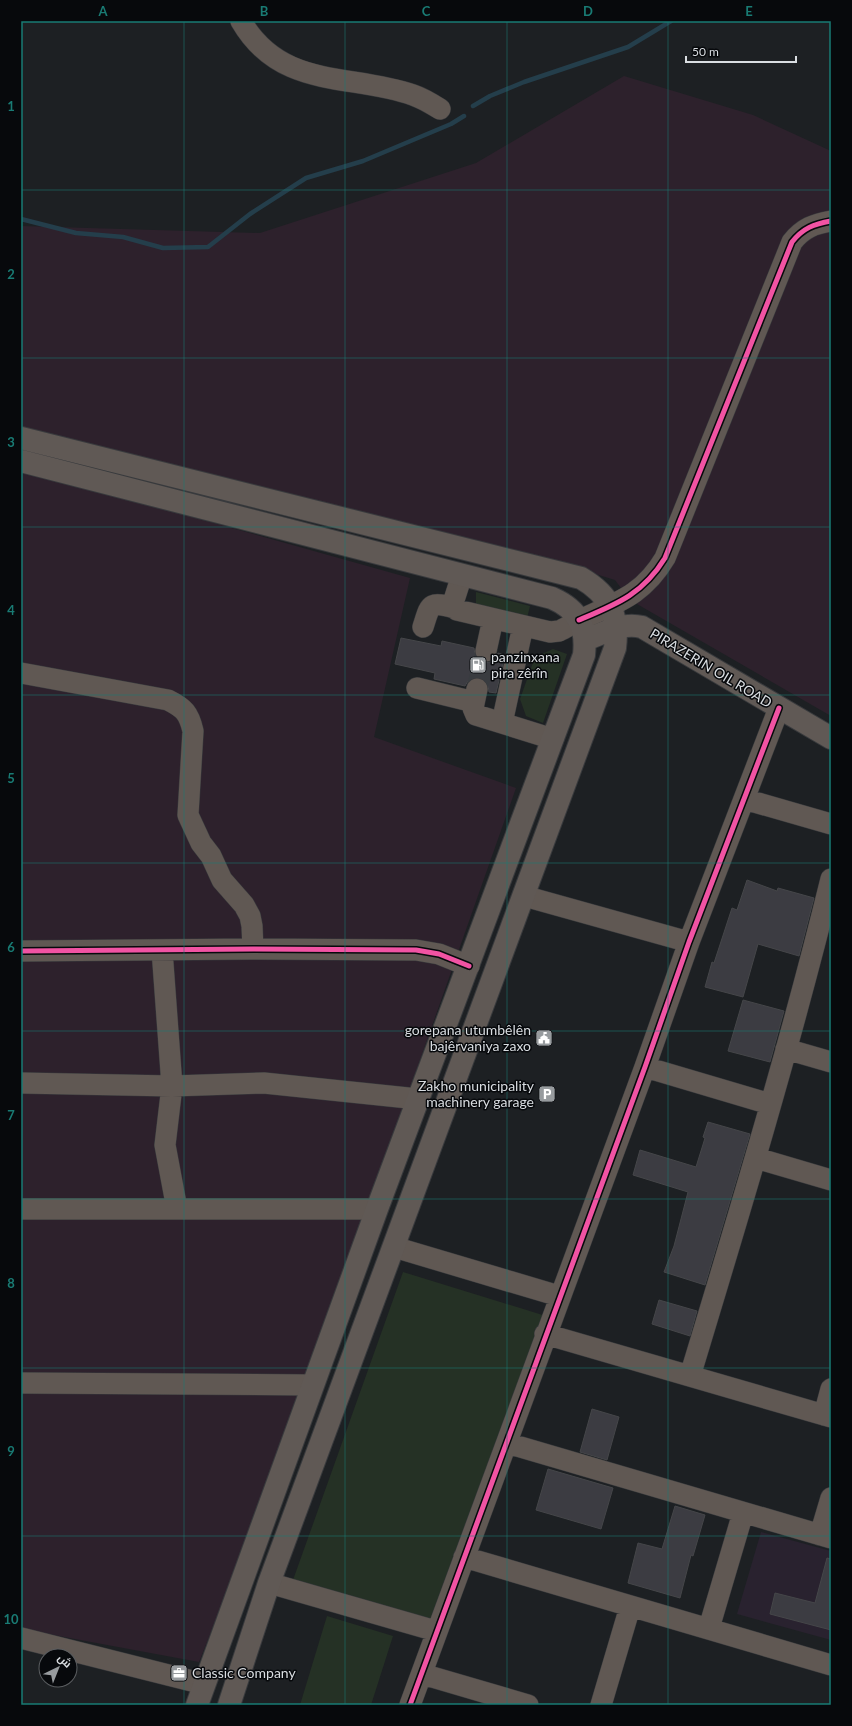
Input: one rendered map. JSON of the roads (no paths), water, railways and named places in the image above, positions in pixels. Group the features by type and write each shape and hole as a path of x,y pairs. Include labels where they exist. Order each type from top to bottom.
{"main road":[{"path":"21,438 581,578 593,585 603,595 611,606 617,627 615,648 269,1583 229,1705"},
{"path":"21,461 552,598 563,603 572,610 582,630 584,655 469,966 376,1209 197,1705"},
{"name":"PIRAZERIN OIL ROAD","path":"582,630 629,626 642,627 831,738"}],"street":[{"path":"241,21 258,44 274,58 293,69 326,78 380,87 414,95 440,109"},
{"path":"423,627 430,607 433,604 437,604 493,619 554,632 582,630 611,606 645,585 665,558 792,242 798,234 807,227 817,223 831,221"},
{"path":"455,608 454,600 462,575"},
{"path":"486,651 493,619"},
{"path":"502,723 523,626"},
{"path":"21,673 168,700 181,706 190,718 193,730 188,815 201,843 211,856 222,880 244,905 250,916 253,949"},
{"path":"418,688 476,696 473,710 476,715 553,739"},
{"path":"410,1705 436,1631 507,1443 545,1334 645,1066 689,942 779,708"},
{"path":"744,799 831,824"},
{"path":"690,1376 756,1158 786,1049 824,941 831,879"},
{"path":"524,896 689,942"},
{"path":"21,951 253,949 416,950 439,954 469,966"},
{"path":"162,950 172,1086 165,1145 177,1209"},
{"path":"786,1049 831,1062"},
{"path":"645,1066 770,1104"},
{"path":"21,1083 172,1086 264,1083 418,1099"},
{"path":"756,1158 831,1180"},
{"path":"21,1209 376,1209"},
{"path":"394,1247 559,1296"},
{"path":"545,1334 827,1416 831,1389"},
{"path":"21,1383 312,1385"},
{"path":"507,1443 826,1537 831,1498"},
{"path":"709,1628 742,1513"},
{"path":"464,1557 831,1665"},
{"path":"269,1583 436,1631"},
{"path":"601,1705 630,1607"},
{"path":"21,1638 204,1684"},
{"path":"422,1674 528,1705"}],"waterway":[{"path":"473,106 490,96 524,82 628,47 671,21"},
{"path":"21,219 76,233 123,237 163,248 208,247 250,214 306,178 363,161 451,124 464,116"}],"tunnel":[{"path":"477,689 486,651"}],"place":[{"name":"panzinxana pira zêrîn","path":"478,665"},
{"name":"gorepana utumbêlên bajêrvaniya zaxo","path":"544,1038"},
{"name":"Zakho municipality machinery garage","path":"547,1094"},
{"name":"Classic Company","path":"179,1673"}]}
